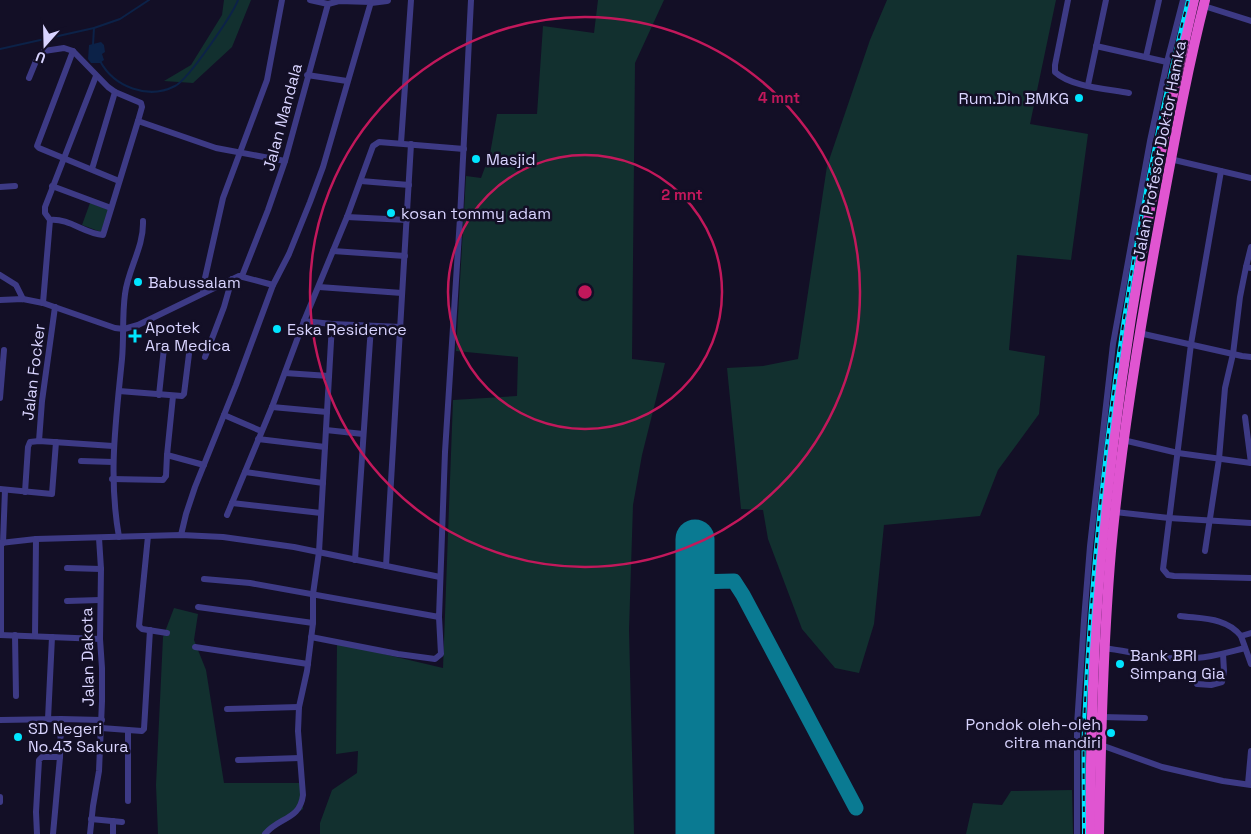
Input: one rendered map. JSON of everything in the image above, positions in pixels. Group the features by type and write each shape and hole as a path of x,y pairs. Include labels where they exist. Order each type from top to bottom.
{"highway":[{"name":"Jalan Profesor Doktor Hamka","path":"1138,306 1194,0"},
{"name":"Jalan Profesor Doktor Hamka","path":"1138,306 1170,159 1173,116 1205,3"},
{"path":"1100,834 1101,716 1107,549 1115,512 1123,440 1139,332 1138,306"},
{"path":"1090,834 1094,653 1107,549 1119,396 1138,306"}],"street":[{"path":"203,293 223,198 267,80 282,0"},
{"path":"310,0 328,4 340,1 387,0"},
{"path":"401,143 411,0"},
{"path":"312,638 436,659 441,654 439,617 446,433 464,149 471,0"},
{"path":"1068,0 1055,65 1056,72 1069,80 1129,93"},
{"path":"1088,85 1105,0"},
{"path":"1146,57 1159,0"},
{"path":"1077,834 1077,725 1090,546 1113,344 1143,176 1167,62 1183,0"},
{"path":"181,535 186,514 204,465 274,285 323,167 371,1"},
{"path":"1205,3 1251,21"},
{"name":"Jalan Mandala","path":"242,276 285,161 328,4"},
{"path":"1096,46 1167,62"},
{"path":"29,78 36,61 44,52 64,48 72,52 115,92 141,103 142,107 102,235 64,221 50,220"},
{"path":"72,52 37,145 38,148 119,180"},
{"path":"308,75 347,80"},
{"path":"43,303 50,220 45,213 44,207 96,76"},
{"path":"92,169 115,92"},
{"path":"138,121 216,148 239,154 285,161"},
{"path":"227,515 272,406 304,320 347,218 373,146 379,142 464,149"},
{"path":"386,566 411,144"},
{"path":"1170,159 1251,178"},
{"path":"1221,171 1191,344 1163,565 1164,572 1174,576 1251,578"},
{"path":"361,181 409,185"},
{"path":"0,187 15,186"},
{"path":"52,186 111,208"},
{"path":"347,218 407,220"},
{"path":"119,537 112,479 113,446 124,329 125,293 141,241 142,221"},
{"path":"1205,550 1219,459 1224,397 1233,354 1240,297 1249,268 1251,247"},
{"path":"333,251 405,256"},
{"path":"0,275 16,285 23,299"},
{"path":"0,300 23,299 43,303 110,327 124,329 138,325 232,279 242,276 274,285"},
{"path":"205,357 229,294 232,279"},
{"path":"319,287 402,293"},
{"name":"Jalan Focker","path":"39,441 42,401 55,307"},
{"path":"304,320 332,324 401,327"},
{"path":"265,834 274,825 293,815 299,809 302,795 299,707 312,638 313,594 319,552 332,324"},
{"path":"354,560 371,326"},
{"path":"1139,332 1251,357"},
{"path":"159,395 164,348"},
{"path":"0,398 4,350"},
{"path":"119,391 181,396 184,394 189,354"},
{"path":"285,372 329,376"},
{"path":"112,479 163,480 166,476 173,396"},
{"path":"272,406 327,412"},
{"path":"224,415 261,431"},
{"path":"1123,440 1178,453 1251,463 1245,416"},
{"path":"326,430 363,434"},
{"path":"258,439 325,447"},
{"path":"25,492 28,445 33,441 113,446"},
{"path":"56,442 53,492 49,495 2,490 0,635 52,636 100,640"},
{"path":"167,455 204,465"},
{"path":"80,461 113,462"},
{"path":"245,472 323,482"},
{"path":"232,503 321,513"},
{"path":"1115,512 1251,524"},
{"path":"1,543 36,539 181,535 223,537 265,542 440,577"},
{"path":"148,536 139,626 141,629 167,633"},
{"name":"Jalan Dakota","path":"90,834 99,771 102,720 103,680 100,640 101,569 99,538"},
{"path":"35,636 36,539"},
{"path":"68,568 101,569"},
{"path":"204,579 250,583 439,617"},
{"path":"67,601 100,600"},
{"path":"198,607 313,623"},
{"path":"1180,616 1223,622 1232,626 1241,636 1251,664"},
{"path":"101,728 144,730 150,630"},
{"path":"1241,636 1251,633"},
{"path":"15,636 16,696"},
{"path":"48,719 52,636"},
{"path":"195,647 308,664"},
{"path":"1104,648 1183,658 1222,654 1245,648"},
{"path":"1196,684 1211,685 1222,682 1224,671 1222,654"},
{"path":"227,709 299,707"},
{"path":"1101,716 1145,718"},
{"path":"53,834 60,757 61,719"},
{"path":"0,720 102,720"},
{"path":"1077,725 1091,726"},
{"path":"128,730 128,801"},
{"path":"1101,745 1162,767 1223,781 1249,784 1251,751"},
{"path":"37,834 38,762 42,757 60,757"},
{"path":"238,760 300,758"},
{"path":"0,797 0,802"},
{"path":"91,819 122,822"},
{"path":"113,821 113,834"}],"green space":[{"path":"224,0 251,0 232,47 193,83 164,81 191,65 222,15"},
{"path":"598,0 664,0 635,63 632,359 665,363 642,455 633,505 629,630 634,834 320,834 320,823 332,790 357,773 358,751 336,754 337,643 443,668 453,400 517,396 518,357 456,351 466,176 481,178 490,154 497,114 537,114 543,26 594,33"},
{"path":"887,0 1056,0 1030,124 1088,134 1071,260 1017,255 1009,350 1045,356 1039,414 998,470 980,516 884,525 874,624 859,673 835,668 802,629 768,539 763,510 741,509 727,368 763,366 798,359 827,166 870,40"},
{"path":"90,203 109,210 101,232 82,225"},
{"path":"174,608 198,614 194,640 206,670 224,783 302,783 303,809 268,834 158,834 156,785 163,637"},
{"path":"1072,790 1073,834 966,834 973,803 1002,805 1011,791"}],"water":[{"path":"101,42 104,45 105,52 102,54 104,60 100,63 91,63 88,59 89,45"}],"waterway":[{"path":"0,49 94,28 120,19 149,0"},
{"path":"100,61 114,78 133,88 154,92 175,86 190,72 210,46 238,0"},
{"path":"93,45 94,28"}],"taxiway":[{"path":"695,582 734,581 856,808"}],"runway":[{"path":"695,539 695,834"}],"railway":[{"path":"1084,834 1084,724 1089,633 1106,450 1118,359 1148,179 1188,0"}],"place":[{"name":"Rum.Din BMKG","path":"1079,98"},
{"name":"Masjid","path":"476,159"},
{"name":"kosan tommy adam","path":"391,213"},
{"name":"Babussalam","path":"138,282"},
{"name":"Eska Residence","path":"277,329"},
{"name":"Apotek Ara Medica","path":"135,336"},
{"name":"Bank BRI Simpang Gia","path":"1120,664"},
{"name":"Pondok oleh-oleh citra mandiri","path":"1111,733"},
{"name":"SD Negeri No.43 Sakura","path":"18,737"}]}
